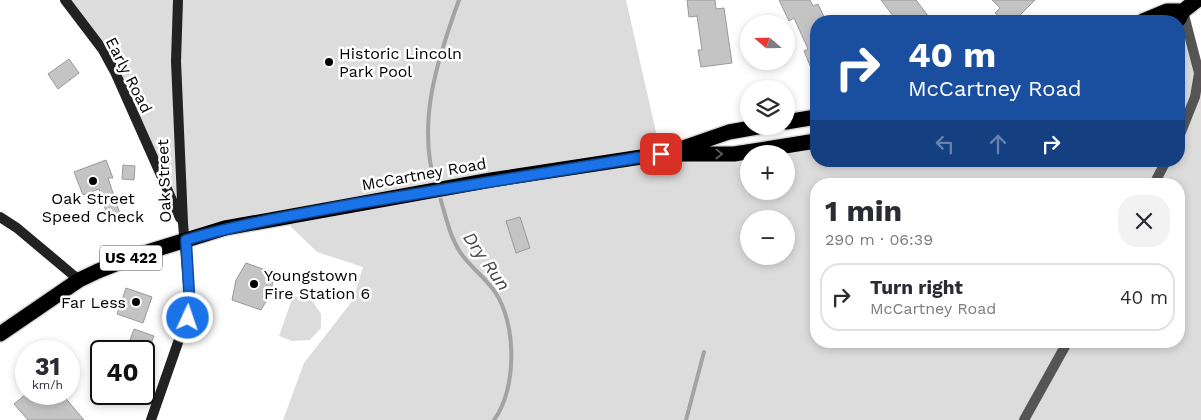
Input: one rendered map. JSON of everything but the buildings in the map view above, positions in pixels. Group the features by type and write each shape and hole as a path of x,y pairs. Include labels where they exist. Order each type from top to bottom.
{"highway":[{"path":"1181,15 1197,0"},
{"path":"1157,15 1166,11 1177,15"},
{"path":"795,120 810,118"},
{"name":"McCartney Road","path":"664,154 740,130"},
{"name":"McCartney Road","path":"186,240 225,228 281,217 492,180 664,154 734,154 810,142"},
{"name":"Oak Street","path":"0,334 79,280 141,254 186,240"}],"street":[{"name":"Early Road","path":"65,0 103,50 115,72 183,223"},
{"name":"Oak Street","path":"178,0 176,60 183,223 186,240"},
{"path":"1185,31 1199,73 1195,97 1185,121"},
{"path":"0,217 17,228 79,280"},
{"path":"152,420 190,308 186,240"},
{"path":"1024,420 1064,348"}],"shaded area":[{"path":"65,0 626,0 661,154 740,147 740,200 795,200 795,145 768,145 810,142 810,167 1185,167 1185,19 1201,81 1201,420 283,420 304,363 353,300 363,267 317,252 281,217 186,240 115,72"},
{"path":"293,296 312,300 321,314 321,328 310,340 292,341 279,336"}],"waterway":[{"name":"Dry Run","path":"436,187 430,163 428,140 429,116 437,69 459,0"},
{"name":"Dry Run","path":"439,194 456,245 464,257 495,292 507,321 510,338 510,374 502,407 494,420"},
{"path":"686,420 704,352"}],"place":[{"name":"Historic Lincoln Park Pool","path":"329,62"},
{"name":"Oak Street Speed Check","path":"93,181"},
{"name":"Youngstown Fire Station 6","path":"254,284"},
{"name":"Far Less","path":"136,302"}],"route":[{"path":"188,318 190,308 186,240 225,228 281,217 492,180 661,154"}]}
